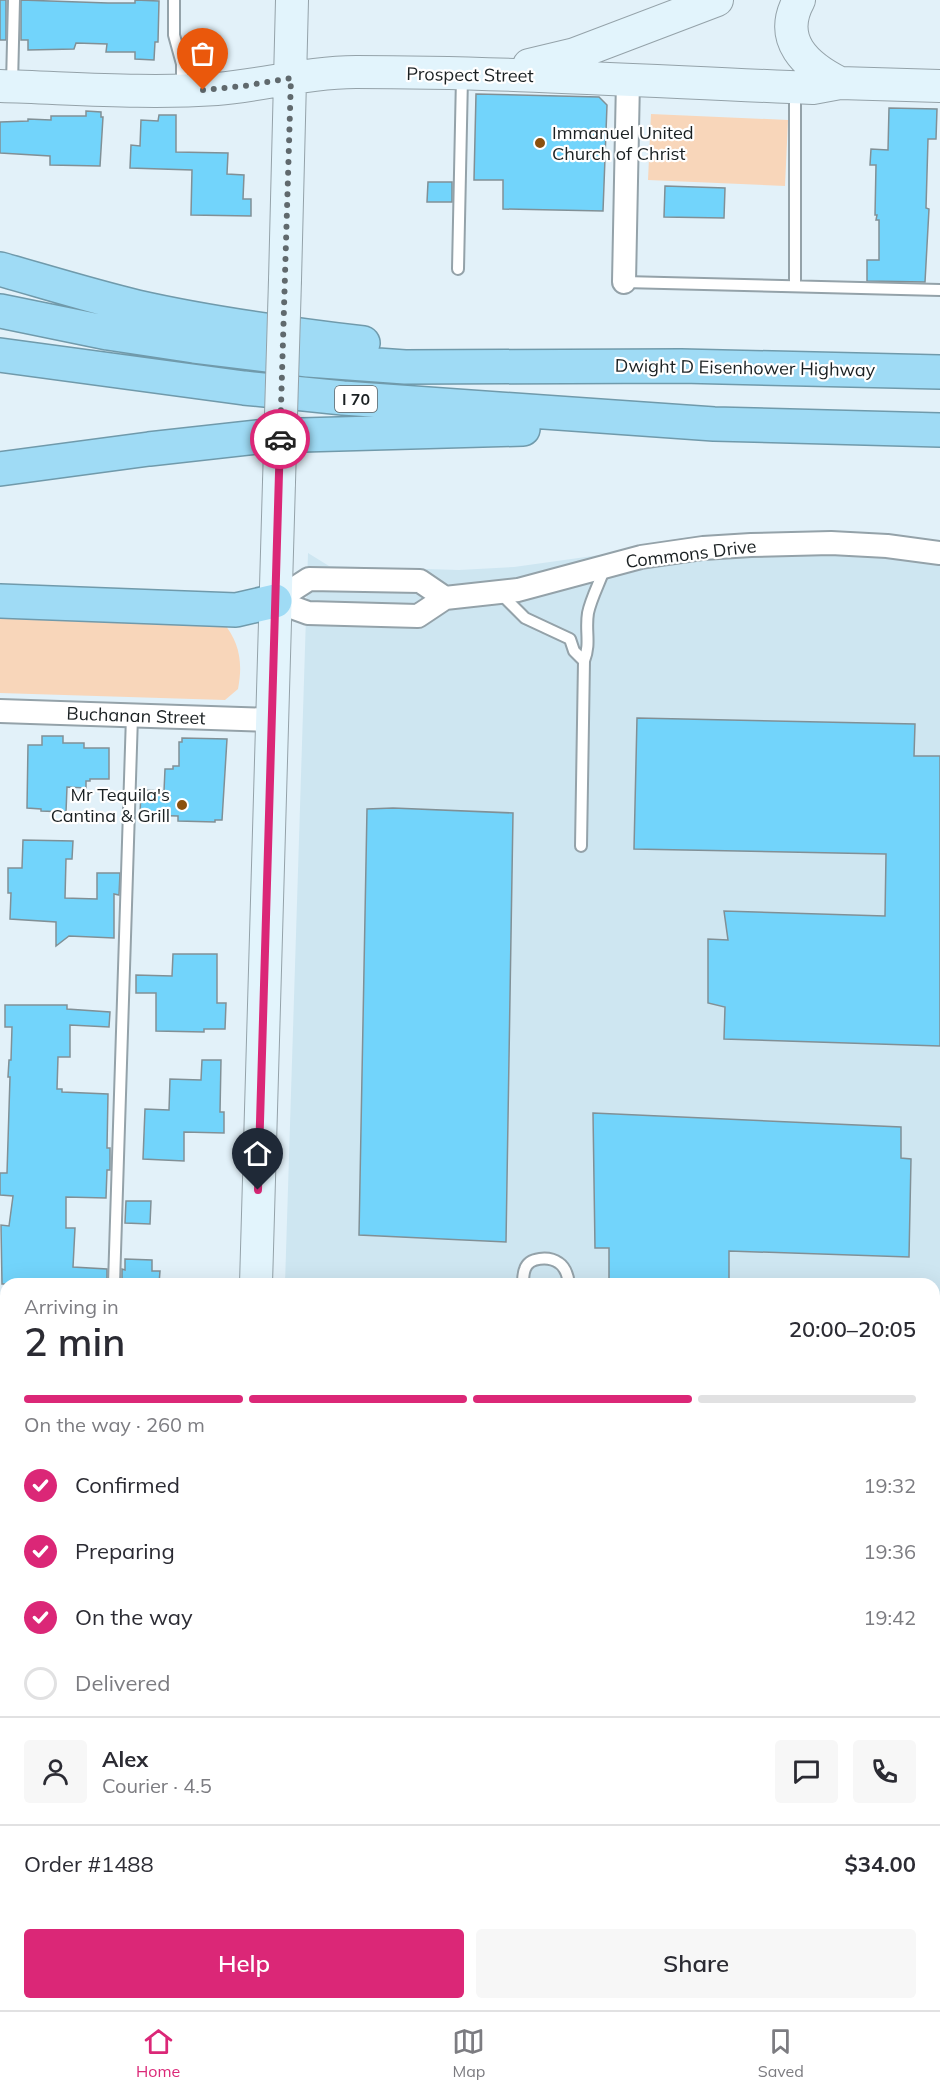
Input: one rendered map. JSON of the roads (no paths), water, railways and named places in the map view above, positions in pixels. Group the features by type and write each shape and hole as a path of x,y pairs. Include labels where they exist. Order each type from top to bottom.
{"highway":[{"path":"0,269 136,306 224,324 278,333 549,366"},
{"name":"I 70","path":"0,311 108,333 308,360 405,367 549,366"},
{"name":"I 70","path":"0,356 233,387 343,398 714,424 940,430"},
{"name":"Dwight D Eisenhower Highway","path":"549,366 681,366 940,372"},
{"path":"0,469 266,436 714,424"},
{"path":"0,601 236,610 275,601"}],"main road":[{"path":"256,1278 292,0"},
{"path":"462,73 514,68 561,58 717,0"},
{"path":"799,0 792,24 796,48 806,62 840,83"},
{"name":"Prospect Street","path":"6,86 182,91 220,89 328,72 462,73 813,88 840,83 940,86"}],"street":[{"path":"624,282 628,80"},
{"name":"Commons Drive","path":"445,598 500,592 559,580 641,557 759,544 860,544 940,553"},
{"path":"309,579 420,581 445,598 418,616 308,613 275,601 309,579"},
{"name":"Buchanan Street","path":"0,711 273,720"}],"lane":[{"path":"6,86 14,0"},
{"path":"174,0 174,35 182,64 182,91"},
{"path":"458,269 462,73"},
{"path":"795,87 795,286"},
{"path":"624,282 940,290"},
{"path":"581,846 584,662 588,650 588,614 605,567"},
{"path":"500,592 525,618 570,639 574,651 584,662"},
{"path":"114,1278 132,716"},
{"path":"524,1278 525,1269 530,1262 540,1259 557,1261 563,1267 567,1278"}],"place":[{"name":"Immanuel United Church of Christ","path":"540,143"},
{"name":"Mr Tequila's Cantina & Grill","path":"182,805"}]}
